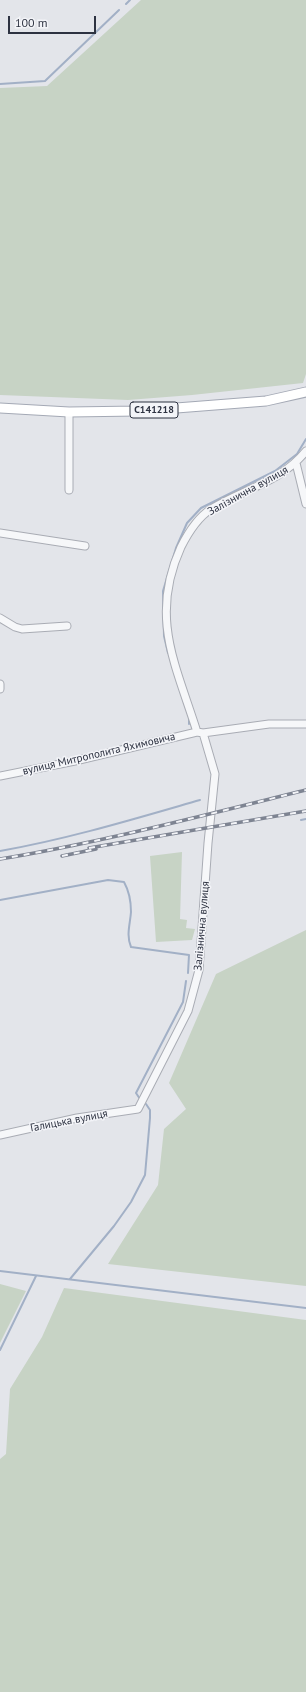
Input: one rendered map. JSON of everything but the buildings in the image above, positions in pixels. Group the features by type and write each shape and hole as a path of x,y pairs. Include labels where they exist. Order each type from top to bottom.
{"main road":[{"name":"С141218","path":"0,408 69,412 138,411 218,406 266,401 306,392"}],"street":[{"path":"69,412 69,490"},
{"name":"Залізнична вулиця","path":"138,1109 188,1011 199,970 215,774 170,647 167,632 166,600 169,581 186,536 196,522 210,510 282,474 296,463 306,451"},
{"path":"296,463 306,504"},
{"path":"0,533 84,546"},
{"path":"0,618 14,627 22,629 67,626"},
{"path":"0,684 0,689"},
{"path":"200,732 269,724 306,724"},
{"name":"вулиця Митрополита Яхимовича","path":"0,776 75,761 200,732"},
{"name":"Галицька вулиця","path":"0,1135 77,1118 138,1109"}],"green space":[{"path":"141,0 306,0 306,374 303,383 192,395 128,400 0,395 0,88 47,86"},
{"path":"182,852 180,919 187,920 186,928 195,929 192,940 156,942 150,856"},
{"path":"306,930 306,1286 108,1264 158,1185 164,1129 186,1109 169,1083 216,974"},
{"path":"0,1284 26,1291 0,1343"},
{"path":"64,1288 306,1320 306,1692 0,1692 0,1459 6,1454 10,1389 42,1337"}],"waterway":[{"path":"126,4 130,0"},
{"path":"0,84 45,81 119,10"},
{"path":"168,653 164,636 163,591 176,548 187,523 201,508 275,471 297,454 306,439"},
{"path":"189,718 189,724"},
{"path":"0,851 76,835 200,800"},
{"path":"301,820 306,819"},
{"path":"0,900 108,880 124,882 131,904 129,934 131,947 189,955 188,973"},
{"path":"140,1099 136,1093 183,1002 186,981"},
{"path":"70,1279 114,1226 131,1202 145,1175 150,1118 150,1110 146,1104"},
{"path":"0,1271 306,1308"},
{"path":"0,1350 36,1276"}],"railway":[{"path":"0,859 77,845 306,790"},
{"path":"89,848 306,811"},
{"path":"62,856 96,849"}]}
